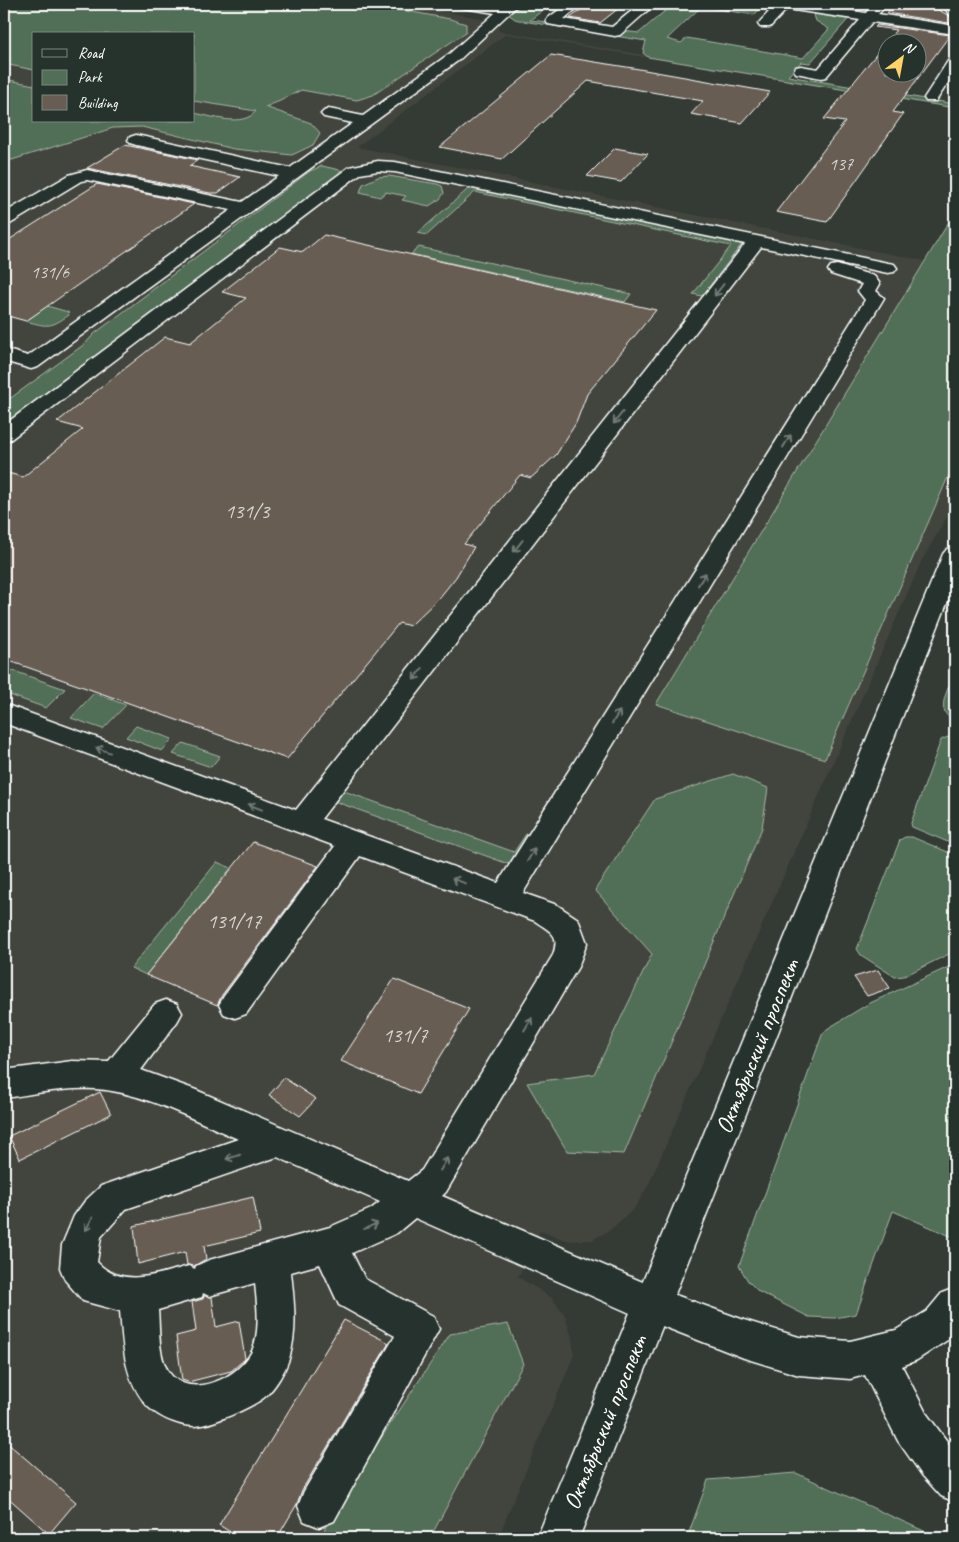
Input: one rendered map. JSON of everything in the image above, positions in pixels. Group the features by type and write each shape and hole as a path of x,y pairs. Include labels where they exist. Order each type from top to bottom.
{"main road":[{"path":"464,4 508,7"},
{"path":"576,4 553,21 615,32 648,4"},
{"path":"765,24 783,4 873,13 955,30"},
{"path":"955,6 953,10 955,12"},
{"path":"9,362 31,363 454,57 508,7"},
{"path":"801,70 821,74 873,13"},
{"path":"931,98 955,61"},
{"path":"329,114 365,122"},
{"path":"136,140 293,174"},
{"path":"317,157 364,167 395,166 753,246 864,277 871,284 866,291 875,298 505,897"},
{"path":"4,436 348,176 364,167"},
{"path":"4,220 75,178 87,175 244,208"},
{"path":"753,246 888,268"},
{"path":"301,824 753,246"},
{"name":"Октябрьский проспект","path":"558,1538 955,554"},
{"path":"4,713 301,824 505,897 546,913 567,927 572,943 567,958 434,1181 384,1221 330,1244 271,1262 138,1297 96,1288 78,1268 80,1242 93,1216 114,1197 279,1142"},
{"path":"235,1005 353,843"},
{"path":"115,1079 166,1013"},
{"path":"4,1084 65,1075 98,1076 130,1081 184,1100 652,1304 744,1339 799,1356 850,1360 903,1347 940,1324 955,1306"},
{"path":"318,1506 420,1329 352,1292 330,1244"},
{"path":"138,1297 144,1363 158,1389 176,1402 195,1406 233,1395 254,1381 270,1358 277,1321 271,1262"},
{"path":"874,1354 912,1427 936,1461 955,1482"}],"shaded area":[{"path":"4,4 392,4 476,17 484,21 498,23 499,31 955,106 955,109 506,34 357,147 925,261 955,207 955,503 922,560 648,1186 634,1209 610,1230 592,1240 569,1241 540,1231 518,1277 552,1298 565,1316 572,1338 574,1355 498,1538 4,1538"}],"green space":[{"path":"4,4 369,4 450,19 466,24 466,32 373,95 357,100 301,90 265,107 311,123 320,133 313,145 292,155 234,149 142,127 113,128 12,160 4,160 4,79 32,85 32,122 195,122 195,113 235,120 250,116 256,111 195,101 195,32 32,32 32,70 4,64"},
{"path":"522,4 551,4 530,20 639,33 673,4 704,4 667,39 681,43 687,38 803,58 829,29 816,21 814,15 817,12 850,17 810,63 801,62 788,76 955,104 955,108 648,57 643,53 646,41 523,21 515,19 508,14"},
{"path":"716,4 764,5 754,15 711,8"},
{"path":"322,166 344,171 4,428 4,403 86,343 94,334 310,171"},
{"path":"389,176 437,184 442,186 444,193 440,199 429,206 402,200 406,196 386,192 380,197 360,192 363,184 378,177"},
{"path":"474,188 742,244 702,296 693,294 731,246 475,192 427,235 418,233 467,190"},
{"path":"955,212 955,461 825,759 656,704"},
{"path":"419,247 631,294 625,302 411,254"},
{"path":"47,306 68,312 69,315 49,325 26,321"},
{"path":"8,669 65,689 46,708 4,693 4,673"},
{"path":"955,674 955,721 948,717 943,706 946,693"},
{"path":"94,693 126,705 103,729 71,718"},
{"path":"136,726 172,739 162,751 126,737"},
{"path":"948,737 955,739 955,845 912,827 911,823 941,740"},
{"path":"183,743 220,756 211,767 173,754"},
{"path":"350,772 356,774 344,791 514,852 526,834 531,836 514,866 331,800"},
{"path":"733,774 768,788 762,828 624,1154 567,1151 527,1083 594,1074 652,954 595,890 655,799"},
{"path":"905,837 912,837 955,855 955,951 904,976 895,977 861,955 857,949 900,840"},
{"path":"217,862 231,868 146,975 131,968"},
{"path":"955,964 955,1238 893,1211 856,1314 835,1318 809,1317 759,1292 748,1281 739,1266 822,1035 827,1029 868,1004"},
{"path":"508,1324 523,1364 430,1538 320,1538 338,1503 450,1334"},
{"path":"796,1473 937,1538 687,1538 708,1480"}],"building":[{"path":"589,4 624,4 600,23 570,18"},
{"path":"895,4 928,4 955,19 955,24 887,13"},
{"path":"877,25 950,35 926,67 926,32 894,32 896,30 875,27"},
{"path":"876,54 876,82 915,82 893,112 903,114 827,222 776,212 845,122 824,119"},
{"path":"551,55 770,92 742,123 691,114 703,101 588,81 502,159 440,147"},
{"path":"125,145 198,160 189,166 240,177 218,193 210,193 87,168"},
{"path":"615,148 648,154 621,182 587,176"},
{"path":"97,184 194,204 26,321 4,315 4,243"},
{"path":"324,235 656,310 587,394 576,423 556,455 531,478 520,475 464,544 474,547 456,577 440,597 410,626 399,623 287,759 4,659 4,472 23,477 83,429 57,422 165,337 190,343 246,298 222,292 280,247 303,252"},
{"path":"253,842 318,866 222,995 217,1005 146,975"},
{"path":"878,970 890,988 867,996 854,977"},
{"path":"394,979 469,1009 418,1094 341,1061"},
{"path":"284,1078 316,1099 300,1116 269,1095"},
{"path":"100,1092 111,1114 20,1159 9,1136"},
{"path":"253,1197 260,1233 204,1246 206,1259 194,1266 187,1265 185,1252 138,1264 134,1226"},
{"path":"204,1296 212,1297 216,1327 239,1321 245,1359 231,1371 188,1382 182,1380 176,1336 196,1331 192,1302 203,1299"},
{"path":"344,1320 389,1343 302,1490 297,1504 277,1538 240,1538 219,1525"},
{"path":"4,1440 76,1502 49,1534 4,1494"}]}
